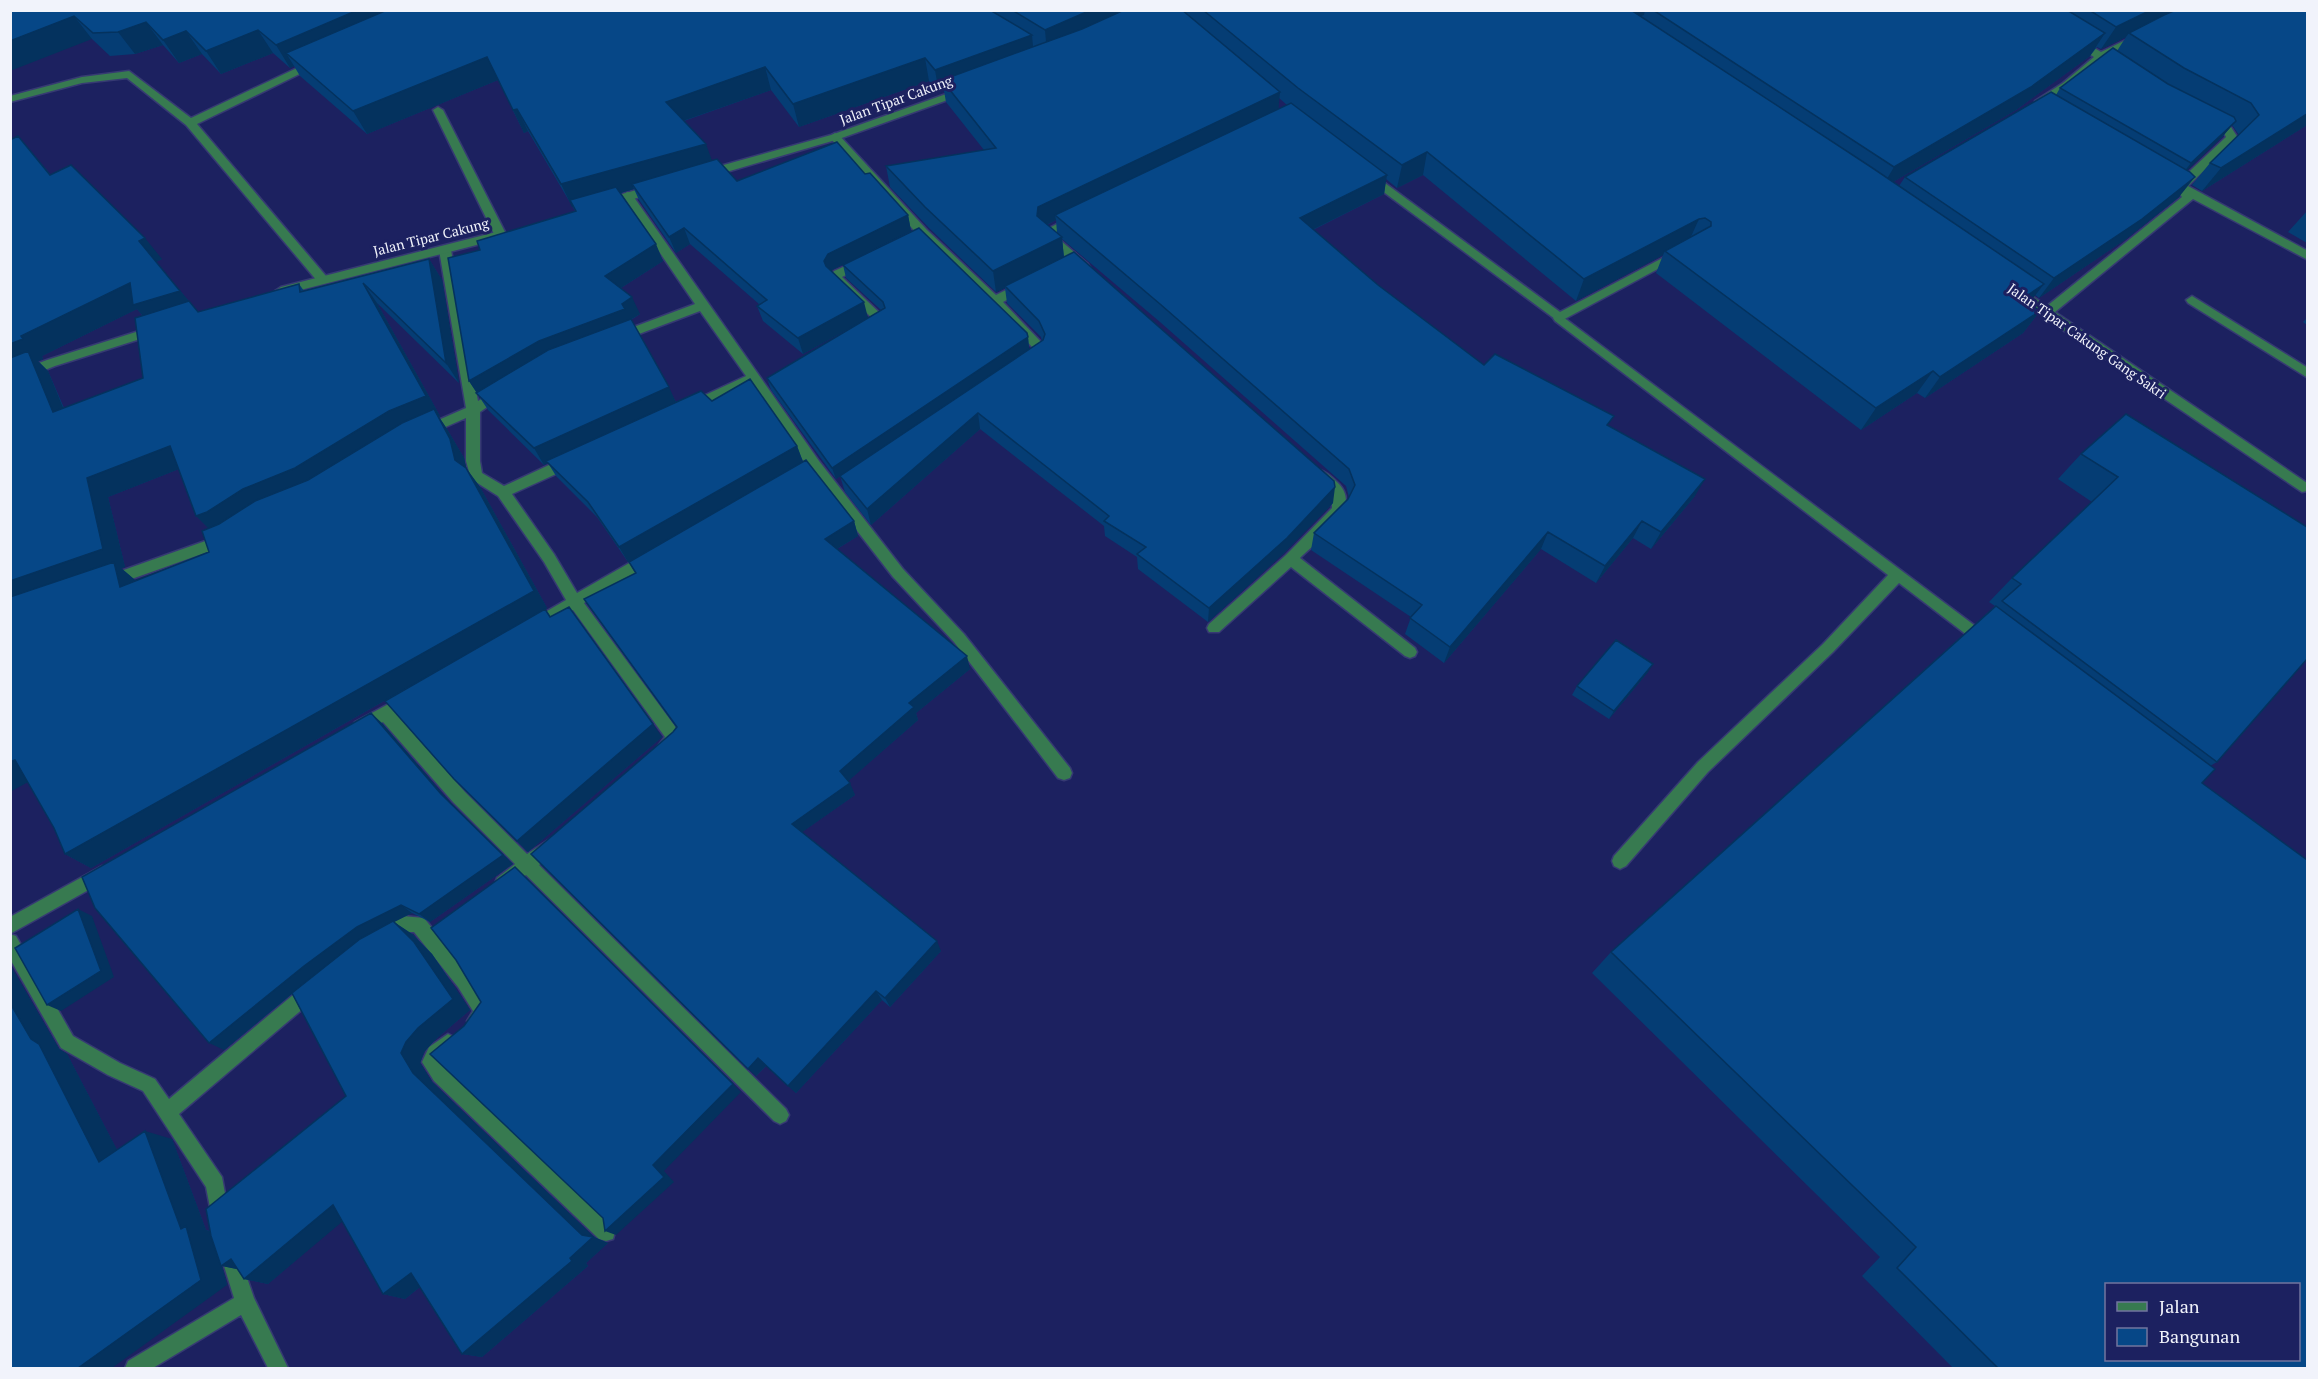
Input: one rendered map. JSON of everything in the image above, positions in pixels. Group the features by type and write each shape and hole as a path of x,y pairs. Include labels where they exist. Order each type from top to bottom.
{"street":[{"path":"2038,108 2101,56 2154,31"},
{"path":"2072,39 2127,73"},
{"path":"190,123 322,60"},
{"path":"10,99 82,80 129,74 190,123 322,279"},
{"name":"Jalan Tipar Cakung","path":"693,178 835,137 972,87"},
{"name":"Jalan Tipar Cakung","path":"265,296 322,279 506,233 438,110"},
{"path":"2175,184 2232,138 2227,129 2199,115"},
{"path":"835,137 918,236 995,301 1039,346 1039,352 1019,365"},
{"path":"1364,171 2000,653"},
{"path":"595,206 671,184"},
{"path":"2175,184 2307,256"},
{"path":"2046,313 2189,197 2175,184"},
{"path":"627,196 761,382 808,468 839,486 898,573 960,638 1064,772"},
{"path":"1088,213 1046,233 1072,263 1097,278"},
{"path":"445,250 473,410 472,461 476,475 484,483 503,492 549,558 574,602 675,738 658,753"},
{"path":"1559,318 1684,252"},
{"path":"860,330 880,319 836,278 838,274 874,256"},
{"path":"995,301 1036,280"},
{"name":"Jalan Tipar Cakung Gang Sakri","path":"2007,286 2306,487"},
{"path":"2192,300 2307,374"},
{"path":"607,342 704,305"},
{"path":"10,379 51,363 162,327"},
{"path":"681,411 761,382"},
{"path":"410,437 473,410 515,385"},
{"path":"503,492 587,454"},
{"path":"1214,628 1291,560 1338,511 1342,503 1339,492 1305,462"},
{"path":"93,587 232,537 241,531"},
{"path":"525,631 668,548"},
{"path":"1291,560 1410,652"},
{"path":"1620,861 1703,767 1828,648 1898,574"},
{"path":"343,736 425,690"},
{"path":"385,713 459,796 780,1115"},
{"path":"493,890 563,835"},
{"path":"10,926 114,867"},
{"path":"374,944 403,924 411,922 434,932 483,1011 470,1027 435,1053 431,1062 440,1075 606,1232"},
{"path":"10,942 67,1042 149,1086 215,1184 225,1242 245,1302 278,1368"},
{"path":"168,1112 323,981"},
{"path":"135,1368 245,1302"}],"building":[{"path":"10,10 358,10 276,45 258,30 206,51 186,31 163,40 146,22 118,32 93,33 74,16 10,41"},
{"path":"387,10 990,10 1032,35 935,70 925,58 793,104 765,67 666,102 706,144 561,184 517,109 513,110 487,57 353,111 286,53"},
{"path":"1012,10 1091,10 1045,30"},
{"path":"1124,10 1182,10 1280,92 1038,207 1037,216 1062,237 993,271 925,207 886,166 996,148 942,80 1082,29"},
{"path":"1203,10 1631,10 1871,167 2044,284 2022,299 2040,311 1940,377 1933,371 1876,408 1665,251 1711,226 1711,222 1705,218 1699,219 1584,279 1427,152 1402,165 1298,88"},
{"path":"1653,10 2067,10 2105,33 2031,87 1894,167"},
{"path":"2089,10 2151,10 2116,27"},
{"path":"2176,10 2307,10 2307,114 2221,168 2210,163 2259,115 2251,103 2184,68 2129,33"},
{"path":"2113,48 2168,84 2234,117 2236,121 2191,163 2060,88"},
{"path":"2051,92 2195,177 2142,219 2054,278 1905,177"},
{"path":"1291,103 1387,175 1300,218 1378,285 1484,365 1495,354 1614,416 1607,425 1705,479 1661,532 1642,521 1605,566 1548,532 1450,647 1410,618 1422,605 1314,533 1348,499 1355,485 1349,469 1055,215"},
{"path":"18,136 50,175 71,165 145,238 139,241 180,291 133,305 130,283 21,336 23,339 10,344 10,140"},
{"path":"837,142 865,174 870,173 908,215 828,254 824,261 826,266 864,302 798,338 757,306 767,300 684,228 669,237 632,184 717,159 737,181"},
{"path":"616,187 656,244 605,276 632,297 622,304 625,309 539,341 469,381 448,258 480,250 477,241 576,211 570,200"},
{"path":"919,228 1027,333 1028,337 832,468 767,378 885,308 883,302 843,265"},
{"path":"1074,252 1334,481 1335,487 1287,538 1209,608 1137,554 1146,547 1104,521 1109,516 978,413 867,509 840,476 1043,340 1045,334 1039,321 1005,286"},
{"path":"429,259 446,363 363,283 426,396 389,411 295,468 243,489 207,512 196,516 170,446 87,478 103,549 10,581 10,358 28,351 53,412 143,378 135,318 189,301 198,312 299,284 300,292"},
{"path":"631,319 669,387 534,448 476,393 548,350"},
{"path":"750,379 797,446 619,547 588,502 546,461 701,391 712,401"},
{"path":"434,409 450,439 455,460 466,468 534,591 65,854 54,828 15,760 10,762 10,597 114,562 120,587 209,552 202,531 219,524 255,501 308,480 402,423"},
{"path":"2126,414 2307,527 2307,659 2217,762 2002,601 2021,584 2012,578 2118,477 2081,454"},
{"path":"806,460 854,521 825,539 967,656 909,703 914,707 840,771 850,783 792,824 937,941 885,998 876,991 788,1086 758,1058 748,1069 531,854 677,727 584,599 636,573 629,562"},
{"path":"1996,606 2215,769 2202,783 2307,860 2307,1368 1998,1368 1897,1268 1916,1247 1611,952"},
{"path":"569,607 653,724 517,841 454,779 385,701 545,609 550,617"},
{"path":"1616,640 1653,664 1614,711 1577,686"},
{"path":"371,713 441,794 503,855 419,914 401,905 357,927 304,966 209,1043 95,908 82,877"},
{"path":"515,867 733,1084 653,1165 664,1177 605,1231 603,1218 430,1054 464,1026 481,1002 456,960 431,928"},
{"path":"78,909 101,971 47,1005 15,948"},
{"path":"393,921 414,942 453,999 418,1028 406,1042 401,1053 413,1073 582,1235 593,1237 570,1258 572,1261 462,1354 411,1273 383,1294 333,1205 244,1279 231,1259 221,1266 211,1236 206,1209 346,1096 292,993 360,939"},
{"path":"10,1003 31,1039 39,1044 99,1162 145,1131 181,1229 186,1226 201,1280 78,1368 10,1368"}]}
